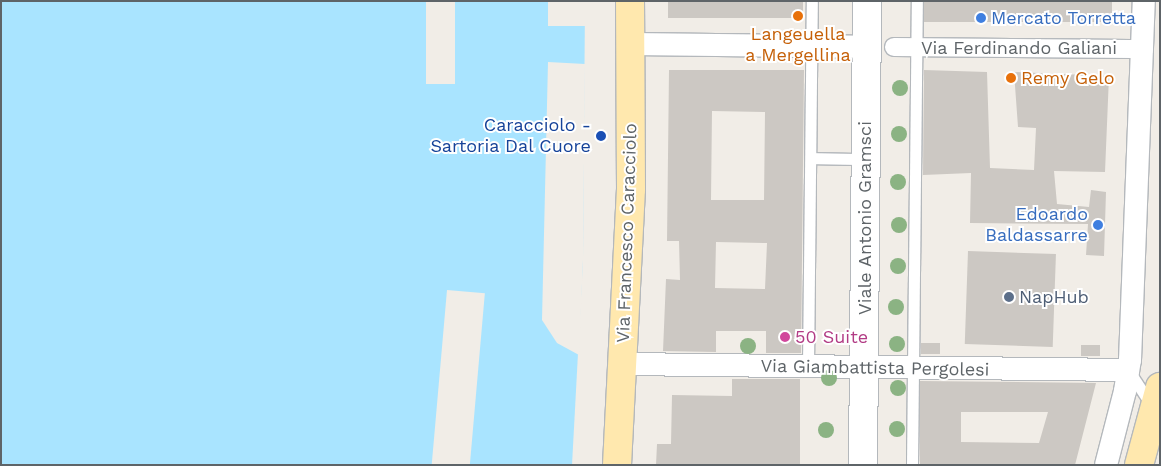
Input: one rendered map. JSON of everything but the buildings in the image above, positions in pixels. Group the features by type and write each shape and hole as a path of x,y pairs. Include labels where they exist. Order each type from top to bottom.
{"main road":[{"name":"Via Francesco Caracciolo","path":"617,465 630,188 632,44 630,1"},
{"path":"1138,465 1158,402"}],"street":[{"name":"Viale Antonio Gramsci","path":"863,462 866,1"},
{"path":"1106,465 1128,370 1144,49 1144,1"},
{"path":"632,44 866,47"},
{"name":"Via Ferdinando Galiani","path":"894,47 1144,49"},
{"name":"Via Giambattista Pergolesi","path":"622,364 913,369 1128,370"}],"lane":[{"path":"808,367 812,1"},
{"path":"912,465 917,1"},
{"path":"810,158 865,159"},
{"path":"1128,370 1158,402"}],"water":[{"path":"1,1 585,1 583,260 572,465 1,465"}],"pier":[{"path":"426,1 455,1 455,84 426,84"},
{"path":"548,1 585,1 585,26 548,26"},
{"path":"548,62 585,64 583,260 579,355 557,343 542,320"},
{"path":"447,290 485,293 470,465 432,465"}],"place":[{"name":"Langeuella a Mergellina","path":"798,16"},
{"name":"Mercato Torretta","path":"981,18"},
{"name":"Remy Gelo","path":"1011,78"},
{"name":"Caracciolo - Sartoria Dal Cuore","path":"601,136"},
{"name":"Edoardo Baldassarre","path":"1098,225"},
{"name":"NapHub","path":"1009,297"},
{"name":"50 Suite","path":"785,337"}]}
